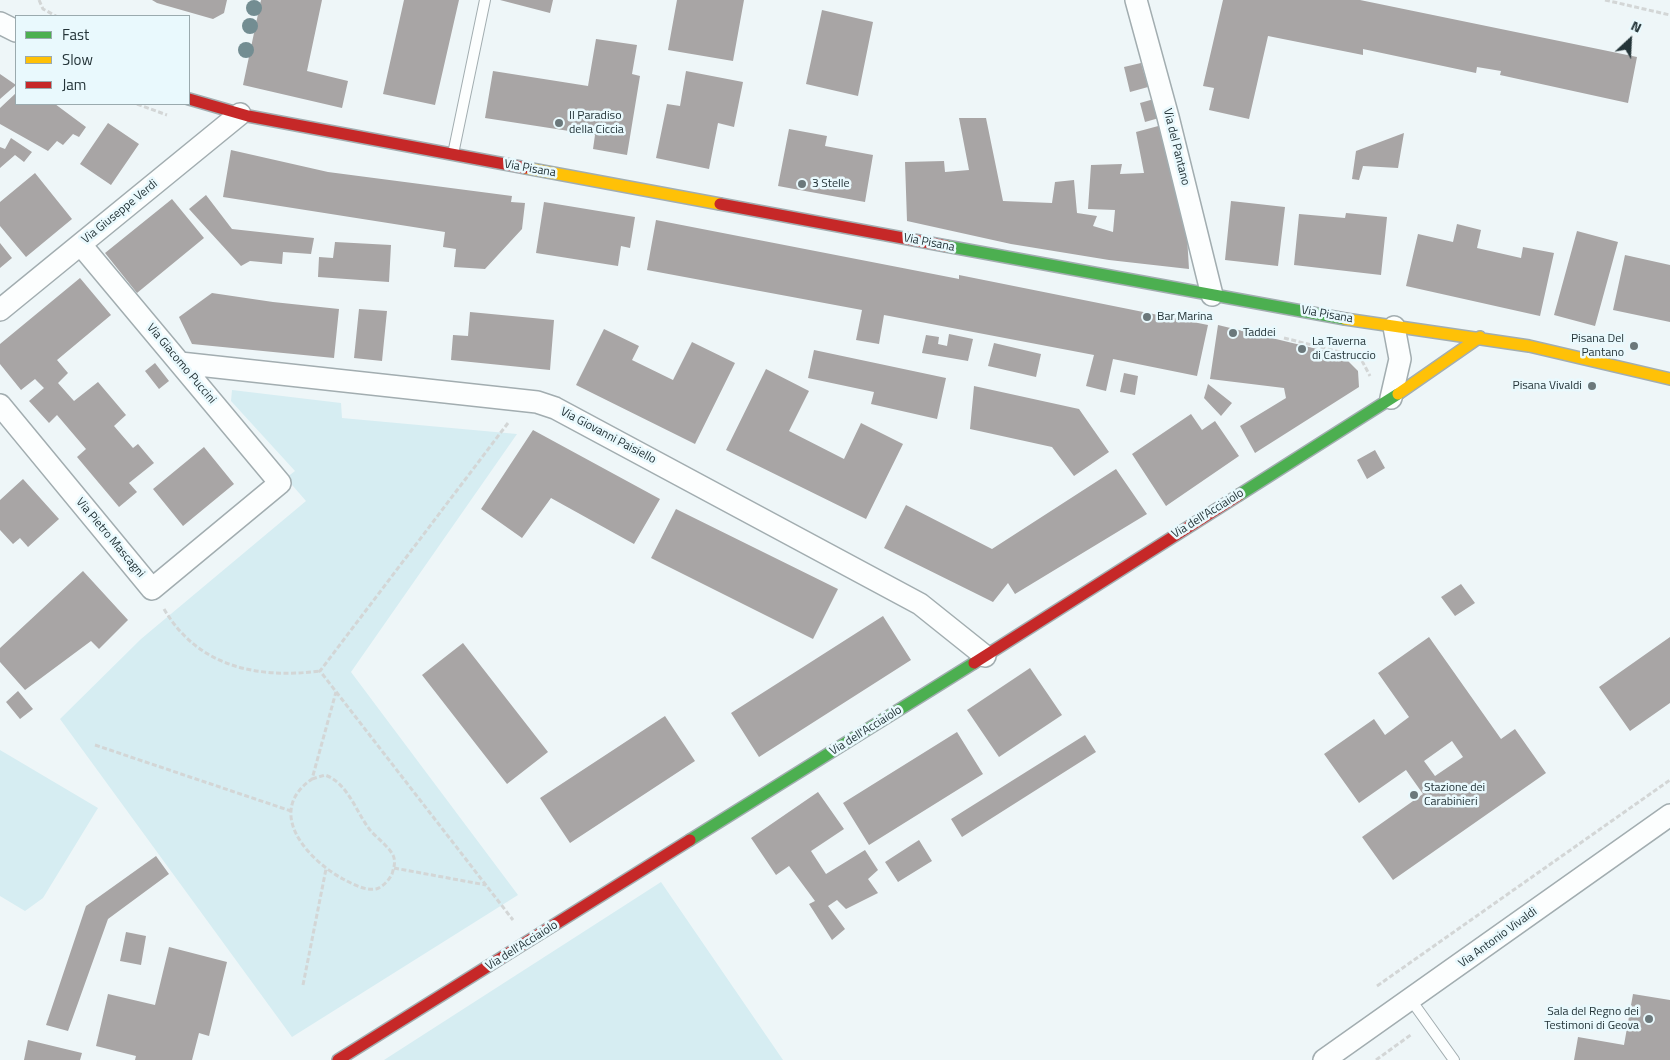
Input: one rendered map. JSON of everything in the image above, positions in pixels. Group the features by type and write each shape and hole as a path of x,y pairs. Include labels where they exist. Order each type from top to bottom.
{"street":[{"name":"Via del Pantano","path":"1136,0 1168,117 1212,295"},
{"path":"0,23 15,30"},
{"name":"Via Pisana","path":"190,99 240,114 1212,295 1394,327 1480,337 1670,379"},
{"name":"Via Giuseppe Verdi","path":"0,310 240,114"},
{"name":"Via Giacomo Puccini","path":"81,244 280,483"},
{"path":"1391,398 1400,359 1394,327"},
{"name":"Via dell'Acciaiolo","path":"338,1060 985,656 1391,398 1480,337"},
{"name":"Via Giovanni Paisiello","path":"180,362 525,400 555,408 920,604 985,656"},
{"name":"Via Pietro Mascagni","path":"0,405 152,589 280,483"},
{"name":"Via Antonio Vivaldi","path":"1324,1060 1412,1000 1670,815"}],"lane":[{"path":"452,154 485,0"},
{"path":"1412,1000 1454,1060"}],"path":[{"path":"39,0 43,9 54,15"},
{"path":"1605,0 1670,15"},
{"path":"1281,338 1360,357 1369,371 1369,383"},
{"path":"320,671 525,400"},
{"path":"152,589 177,630 211,658 226,664 270,672 320,671"},
{"path":"320,671 529,941"},
{"path":"312,779 336,692"},
{"path":"95,745 291,811"},
{"path":"325,775 340,784 368,827 392,854 395,861 394,868 384,885 367,889 350,883 326,869 300,842 293,827 291,811 299,791 312,779 325,775"},
{"path":"1376,986 1670,780"},
{"path":"394,868 486,885"},
{"path":"303,985 326,869"},
{"path":"1376,1060 1412,1034 1407,1026"}],"shaded area":[{"path":"232,390 341,403 342,418 517,434 351,672 518,895 292,1037 60,719 141,639 306,501 286,478 295,471 231,401"},
{"path":"0,750 98,808 43,898 25,911 0,896"},
{"path":"661,882 783,1060 384,1060"}],"building":[{"path":"152,0 227,0 224,13 213,19"},
{"path":"261,0 322,0 307,71 348,81 342,108 243,85"},
{"path":"404,0 459,0 435,105 383,94"},
{"path":"500,0 553,0 550,13"},
{"path":"677,0 744,0 733,61 668,50"},
{"path":"1223,0 1360,0 1637,57 1628,103 1500,75 1501,71 1477,67 1476,73 1363,49 1363,55 1268,36 1249,119 1209,110 1214,88 1203,86"},
{"path":"822,10 873,22 858,96 806,84"},
{"path":"596,39 637,45 632,74 640,76 627,155 593,149 595,135 485,118 493,71 588,86"},
{"path":"1141,63 1148,87 1130,92 1124,67"},
{"path":"686,71 743,82 734,127 718,123 709,169 656,158 667,104 680,106"},
{"path":"0,74 15,86 0,99"},
{"path":"15,94 15,105 56,105 86,127 79,137 73,134 63,145 57,141 48,151 0,124 0,108"},
{"path":"1154,99 1159,118 1145,122 1140,103"},
{"path":"959,118 986,118 1003,201 1052,203 1055,182 1074,180 1077,213 1097,216 1093,226 1113,232 1115,210 1088,209 1091,165 1122,164 1120,174 1144,173 1136,132 1162,125 1186,220 1189,269 1109,260 1011,244 907,221 905,162 944,161 945,172 969,170"},
{"path":"108,123 139,144 111,185 80,164"},
{"path":"789,129 827,136 825,146 873,155 865,202 778,186"},
{"path":"1404,133 1398,168 1363,166 1359,180 1352,179 1356,151"},
{"path":"11,138 32,152 24,162 15,155 0,168 0,147 5,149"},
{"path":"231,150 328,172 512,196 511,202 525,203 522,229 485,269 454,267 456,249 443,247 445,232 223,197"},
{"path":"35,173 72,219 26,257 0,226 0,202"},
{"path":"206,195 232,229 314,238 311,254 283,252 282,264 250,261 241,266 189,209"},
{"path":"172,199 204,238 137,293 105,253"},
{"path":"1231,201 1285,207 1278,266 1225,260"},
{"path":"544,202 635,217 630,248 621,246 618,266 536,253"},
{"path":"1346,213 1387,217 1381,275 1294,265 1299,214 1345,218"},
{"path":"656,220 959,279 959,275 1208,325 1197,376 1113,359 1106,391 1086,386 1094,355 884,315 879,344 856,340 862,310 647,270"},
{"path":"1457,224 1481,230 1477,248 1521,258 1523,247 1554,253 1540,316 1406,286 1418,234 1453,242"},
{"path":"1577,231 1618,242 1595,326 1554,315"},
{"path":"335,242 391,245 389,282 318,277 319,257 333,258"},
{"path":"0,243 12,258 0,268"},
{"path":"1625,255 1670,265 1670,322 1613,310"},
{"path":"80,278 111,315 57,360 68,373 58,383 74,401 98,382 126,415 114,426 133,448 138,444 154,463 129,483 137,492 119,507 77,457 86,449 57,415 49,423 29,401 44,388 35,379 21,390 0,364 0,344"},
{"path":"212,293 339,309 334,358 192,344 179,317"},
{"path":"359,309 387,311 382,361 354,358"},
{"path":"470,312 554,320 550,370 451,360 453,335 468,336"},
{"path":"1218,325 1342,355 1358,371 1359,387 1255,453 1240,426 1286,398 1284,388 1210,379"},
{"path":"604,329 639,346 632,360 673,380 692,342 735,363 695,444 576,385"},
{"path":"949,334 973,339 968,361 922,353 926,335 939,337 938,344 947,346"},
{"path":"994,343 1041,354 1036,377 988,366"},
{"path":"814,350 946,378 937,419 871,404 874,392 808,378"},
{"path":"155,363 169,381 159,389 145,371"},
{"path":"766,369 809,391 789,431 844,459 861,423 903,444 866,519 726,450"},
{"path":"1124,373 1138,376 1135,395 1120,392"},
{"path":"1208,384 1232,403 1221,416 1204,398"},
{"path":"974,386 1079,409 1109,452 1074,476 1052,447 970,429"},
{"path":"1191,414 1202,430 1215,421 1239,456 1166,506 1132,454"},
{"path":"533,430 660,499 634,544 551,498 522,538 481,509"},
{"path":"204,447 234,484 183,526 153,489"},
{"path":"1375,450 1385,468 1367,479 1357,460"},
{"path":"1116,469 1147,514 1015,594 1008,583 993,602 884,548 906,505 992,549"},
{"path":"23,479 59,519 28,547 20,538 13,544 0,530 0,500"},
{"path":"676,509 838,589 813,639 651,558"},
{"path":"83,571 128,620 99,649 91,641 25,690 0,662 0,648"},
{"path":"1461,584 1475,603 1455,616 1441,597"},
{"path":"883,616 911,660 759,757 731,713"},
{"path":"1429,637 1501,739 1515,729 1546,773 1393,880 1362,837 1423,794 1406,770 1359,803 1324,754 1374,719 1385,735 1409,717 1378,673","holes":["1452,741 1463,757 1435,776 1424,761"]},
{"path":"1670,637 1670,703 1630,731 1599,687"},
{"path":"463,643 548,752 507,784 422,675"},
{"path":"1030,668 1062,715 999,757 967,710"},
{"path":"18,691 33,709 20,719 6,702"},
{"path":"665,716 695,761 570,843 540,798"},
{"path":"957,732 983,774 869,845 843,803"},
{"path":"1085,735 1096,752 962,837 951,819"},
{"path":"818,792 844,829 811,851 826,874 865,850 878,870 868,879 878,893 846,909 837,900 828,906 845,929 832,940 809,904 815,901 789,866 776,875 751,838"},
{"path":"919,840 932,861 898,882 885,862"},
{"path":"156,856 169,874 108,919 68,1031 46,1025 86,906"},
{"path":"126,932 146,936 141,965 120,961"},
{"path":"169,947 227,962 209,1036 199,1033 192,1060 135,1060 136,1056 96,1046 108,994 155,1005"},
{"name":"Sala del Regno dei Testimoni di Geova","path":"1633,994 1670,1000 1670,1060 1574,1060 1578,1037 1624,1045"},
{"path":"28,1040 82,1053 80,1060 24,1060"}],"traffic: fast":[{"path":"946,246 1345,319"},
{"path":"1239,495 1398,394"},
{"path":"690,840 974,663"}],"traffic: slow":[{"path":"526,168 720,204"},
{"path":"1345,319 1529,346 1670,379"},
{"path":"1398,394 1480,337"}],"traffic: jam":[{"path":"190,99 248,116 526,168"},
{"path":"720,204 946,246"},
{"path":"974,663 1239,495"},
{"path":"338,1060 690,840"}],"place":[{"name":"Il Paradiso della Ciccia","path":"559,123"},
{"name":"3 Stelle","path":"802,184"},
{"name":"Bar Marina","path":"1147,317"},
{"name":"Taddei","path":"1233,333"},
{"name":"Pisana Del Pantano","path":"1634,346"},
{"name":"La Taverna di Castruccio","path":"1302,349"},
{"name":"Pisana Vivaldi","path":"1592,386"},
{"name":"Stazione dei Carabinieri","path":"1414,795"},
{"name":"Sala del Regno dei Testimoni di Geova","path":"1649,1019"}]}
